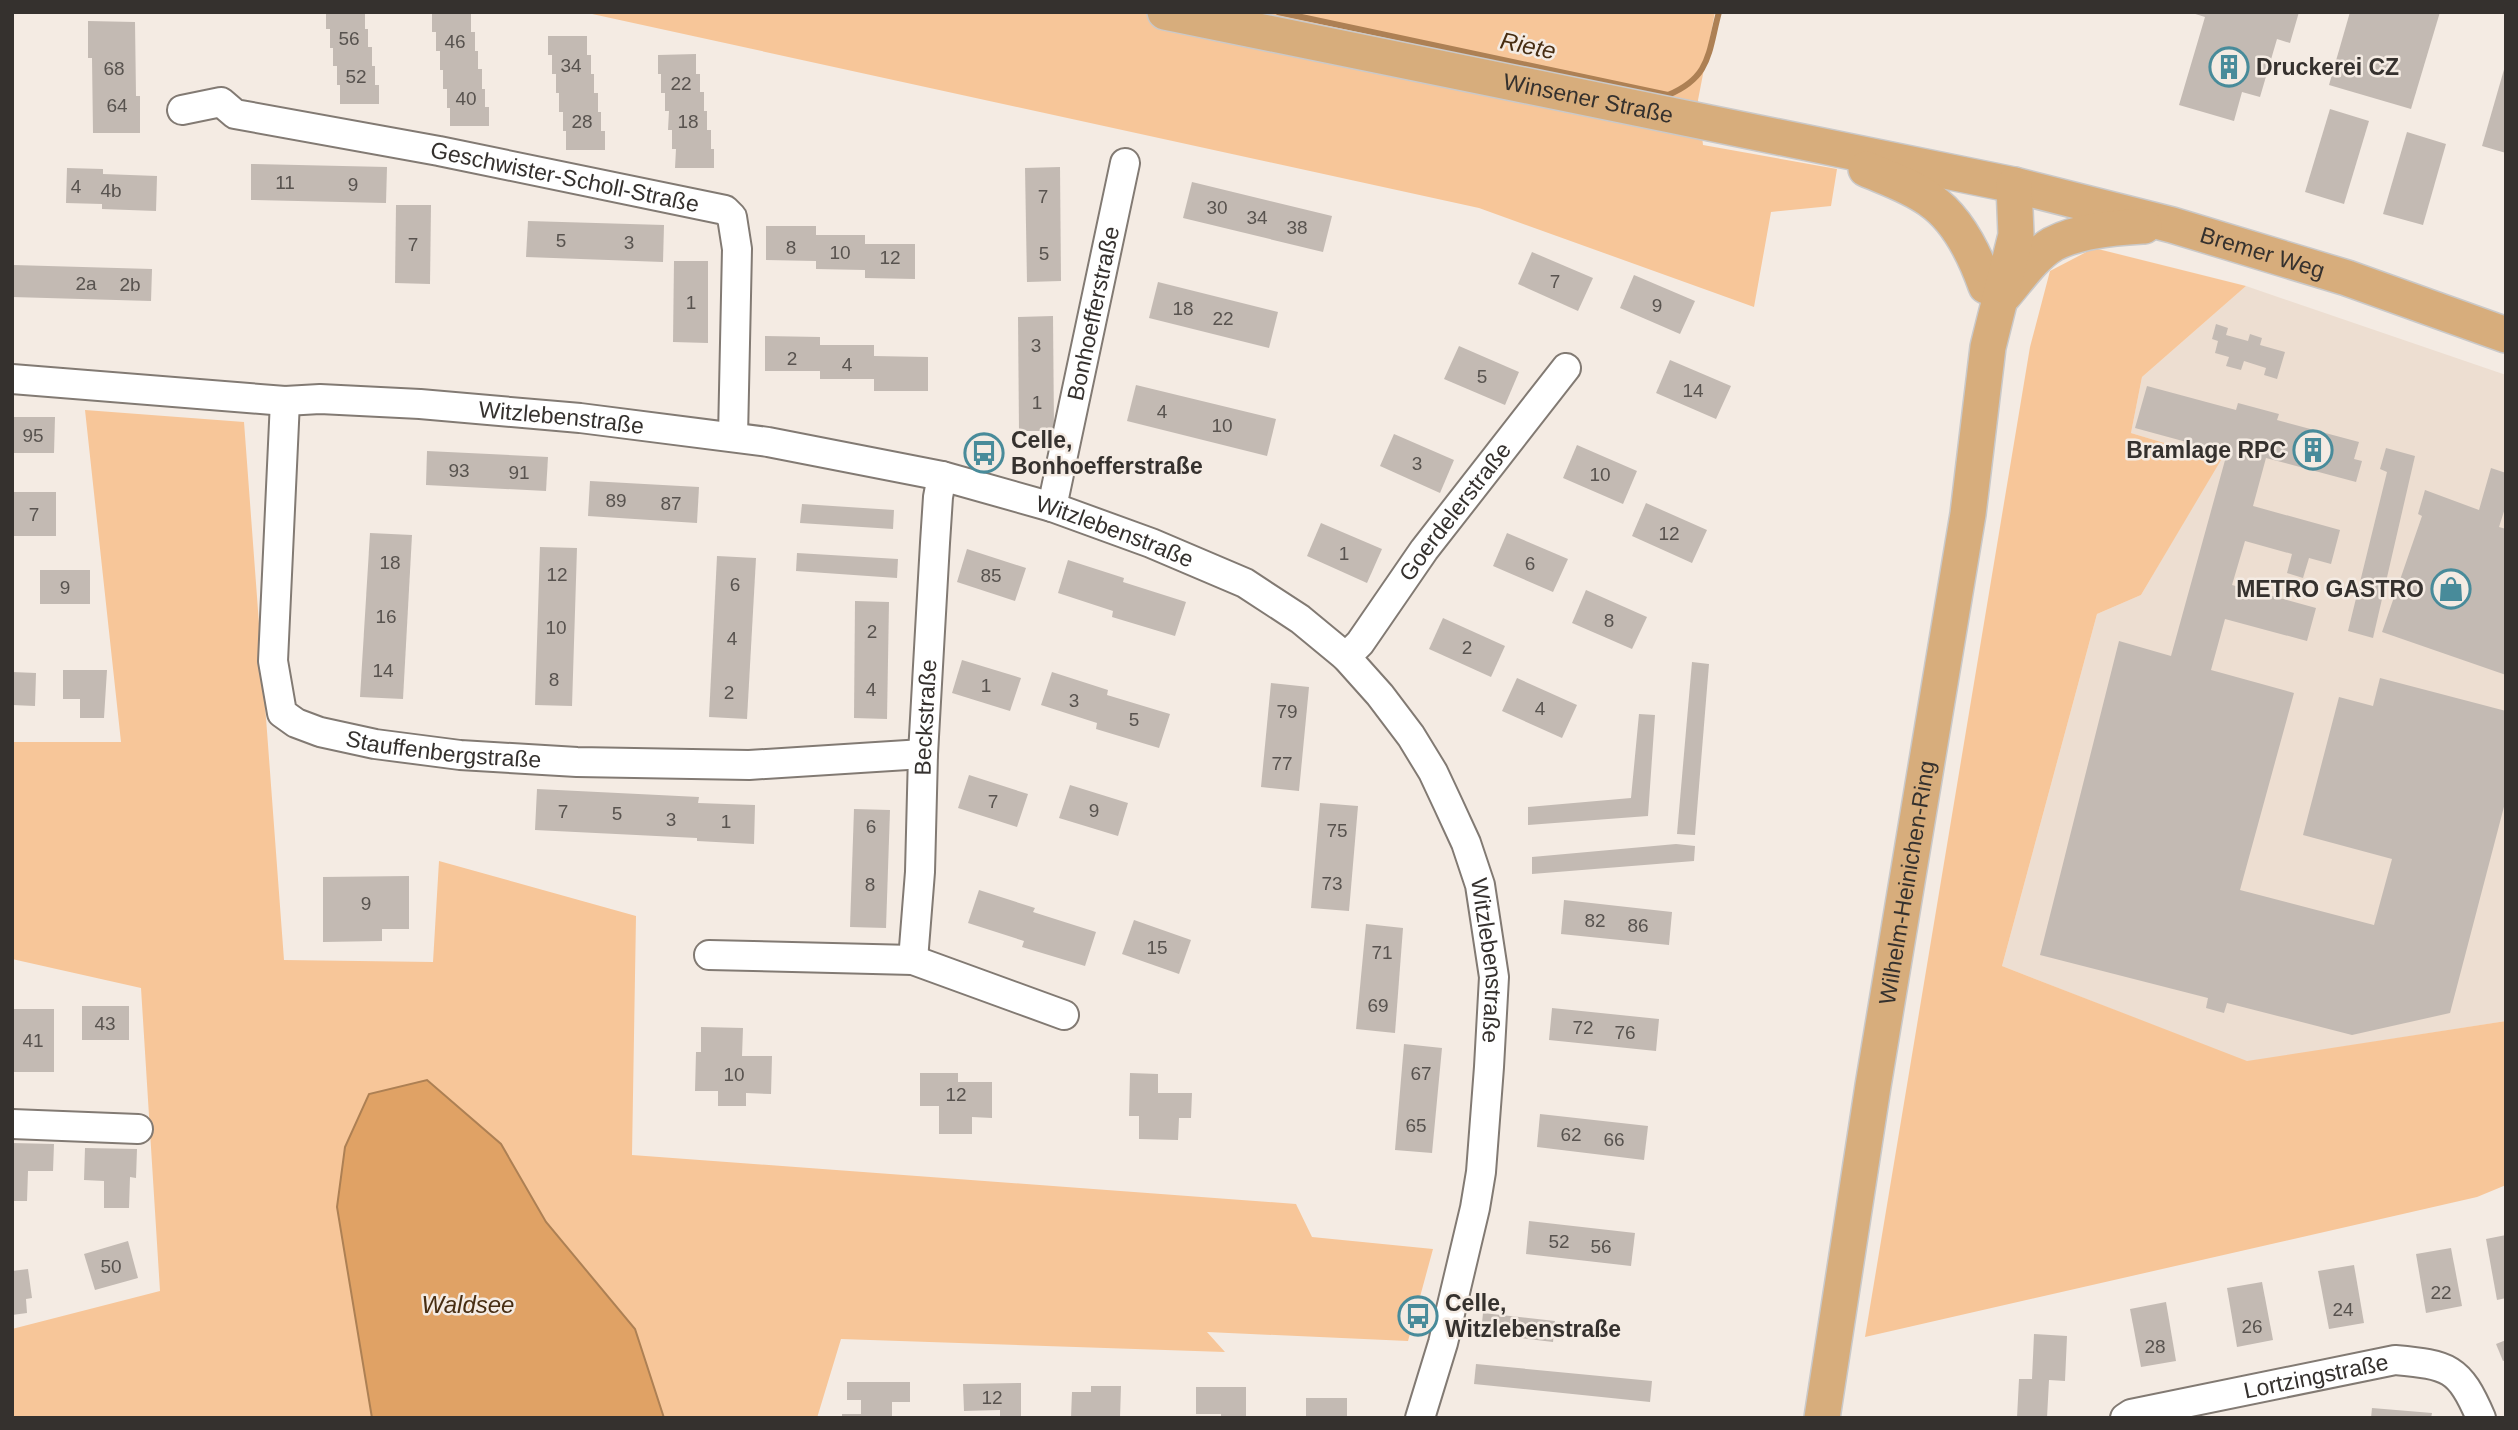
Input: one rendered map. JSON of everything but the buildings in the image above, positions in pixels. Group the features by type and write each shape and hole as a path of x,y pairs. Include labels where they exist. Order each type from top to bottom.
{"main road":[{"name":"Winsener Straße","path":"1165,12 2014,185"},
{"path":"1787,139 1906,186 1931,200 1953,222 1993,293 2053,244 2112,228 2172,225"},
{"name":"Bremer Weg","path":"2014,185 2172,225 2360,282 2506,335"},
{"name":"Wilhelm-Heinichen-Ring","path":"1822,1418 1871,1100 1968,514 1993,293 2016,235 2014,185"}],"street":[{"name":"Geschwister-Scholl-Straße","path":"182,110 221,102 235,114 439,151 725,210 732,217 737,249 733,437"},
{"name":"Bonhoefferstraße","path":"1052,507 1125,163"},
{"name":"Goerdelerstraße","path":"1346,657 1360,643 1424,550 1566,368"},
{"name":"Witzlebenstraße","path":"12,379 285,401 320,398 433,405 580,418 733,437 942,476 1052,507 1151,543 1245,583 1300,619 1346,657 1380,695 1411,736 1433,772 1466,843 1479,885 1494,977 1487,1093 1475,1208 1443,1343 1420,1418"},
{"name":"Stauffenbergstraße","path":"285,401 274,661 282,713 296,723 320,732 375,744 460,755 578,762 749,765 923,754"},
{"name":"Beckstraße","path":"914,960 935,531 942,476"},
{"path":"709,955 914,960 1064,1015"},
{"path":"12,1124 138,1129"},
{"name":"Lortzingstraße","path":"2126,1418 2131,1414 2395,1360 2434,1363 2454,1374 2469,1390 2482,1418"}],"shaded area":[{"path":"583,12 1715,12 1698,100 1703,145 1837,169 1831,206 1771,212 1754,307 1479,208"},
{"path":"2094,248 2246,286 2142,377 2131,433 2221,460 2141,595 2097,614 2002,966 2247,1061 2506,1021 2506,1185 2477,1197 1865,1337 2030,347 2050,271"},
{"path":"2246,286 2506,375 2506,1021 2247,1062 2002,966 2097,614 2141,595 2220,460 2131,433 2142,377"},
{"path":"85,410 244,422 284,960 433,962 439,861 636,916 632,1155 1296,1204 1312,1237 1433,1249 1408,1341 1207,1332 1225,1352 841,1339 817,1418 664,1418 635,1329 546,1222 501,1144 337,1207 372,1418 12,1418 12,1329 160,1291 141,988 12,959 12,742 121,742"}],"water":[{"name":"Waldsee","path":"427,1080 501,1144 546,1222 635,1329 664,1418 372,1418 337,1207 345,1147 369,1094"}],"waterway":[{"name":"Riete","path":"1278,12 1668,95 1682,88 1700,72 1706,62 1719,12"}],"place":[{"name":"Druckerei CZ","path":"2229,67"},
{"name":"Bramlage RPC","path":"2313,450"},
{"name":"Celle, Bonhoefferstraße","path":"984,453"},
{"name":"METRO GASTRO","path":"2451,589"},
{"name":"Celle, Witzlebenstraße","path":"1418,1316"}]}
